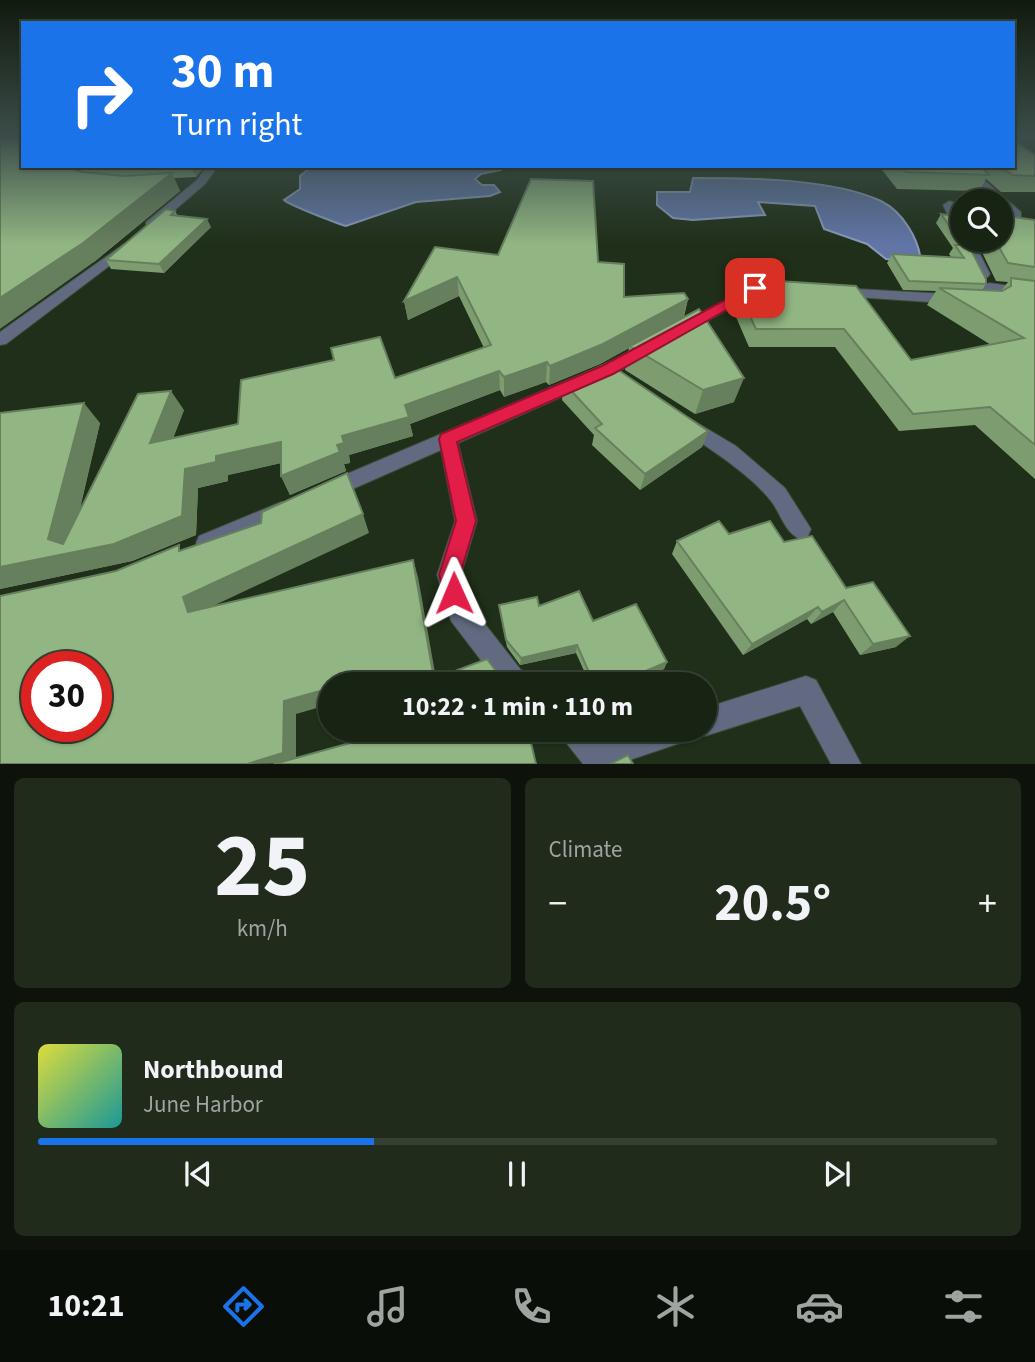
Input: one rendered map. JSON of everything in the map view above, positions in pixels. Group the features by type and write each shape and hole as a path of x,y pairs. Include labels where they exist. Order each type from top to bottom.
{"street":[{"path":"0,340 101,267 201,182 207,174"},
{"path":"970,174 1017,215"},
{"path":"180,186 201,182"},
{"path":"1013,214 1035,217"},
{"path":"824,292 989,301 989,287 972,252"},
{"path":"989,287 1035,293"},
{"path":"184,553 607,370 755,288 769,289"},
{"path":"607,370 629,385"},
{"path":"674,415 729,452 778,494 800,529"},
{"path":"448,439 466,521 449,575 460,612 507,672"},
{"path":"717,718 806,690 847,764"},
{"path":"584,742 596,756 641,742"}],"water":[{"path":"303,174 483,174 475,179 482,185 494,185 500,192 490,196 416,202 346,226 284,200 300,189 300,176"},
{"path":"693,178 789,181 861,193 881,201 903,219 917,244 921,262 886,259 867,244 824,229 815,206 758,202 765,215 693,220 673,218 657,205 657,192 690,192"}],"building":[{"path":"0,174 124,176 171,174 83,243 0,298"},
{"path":"1010,174 1035,174 1035,176"},
{"path":"531,179 593,181 598,262 624,264 624,297 684,293 688,299 603,344 550,366 547,362 504,377 499,371 405,405 409,417 342,436 344,443 337,445 340,452 281,476 281,442 216,456 216,462 185,469 182,516 114,544 0,567 0,413 84,403 48,539 63,544 138,394 171,391 150,443 238,424 241,380 334,360 331,348 380,337 395,378 491,345 457,277 404,301 435,247 498,255"},
{"path":"166,209 175,211 171,215 207,219 159,264 106,260"},
{"path":"941,214 950,215 950,227"},
{"path":"1013,217 1035,220 1035,267 1008,263 1002,252 1013,252"},
{"path":"960,252 972,252 986,284 909,281 892,254 964,258"},
{"path":"1011,278 1035,281 1035,445 990,407 913,414 844,329 756,329 739,293 761,280 856,286 911,360 1024,338 939,288 1002,291 1011,286"},
{"path":"699,309 744,378 703,390 630,346"},
{"path":"608,363 708,431 645,474 595,428 602,424 564,383"},
{"path":"347,473 363,514 183,597 188,612 413,560 433,672 318,672 318,692 284,701 283,753 247,764 0,764 0,596 116,571 179,545 179,551 261,523 262,512"},
{"path":"719,521 729,534 770,521 784,542 812,536 846,588 873,582 910,636 873,644 844,600 822,612 818,607 752,644 677,541"},
{"path":"579,591 593,621 636,604 667,662 643,672 589,672 577,645 521,658 506,640 499,605 537,597 539,606"},
{"path":"487,659 498,672 453,672"},
{"path":"354,742 531,742 536,764 274,764"},
{"path":"628,755 633,764 610,764"}],"route":[{"path":"454,593 449,575 466,521 448,439 607,370 755,288"}]}
